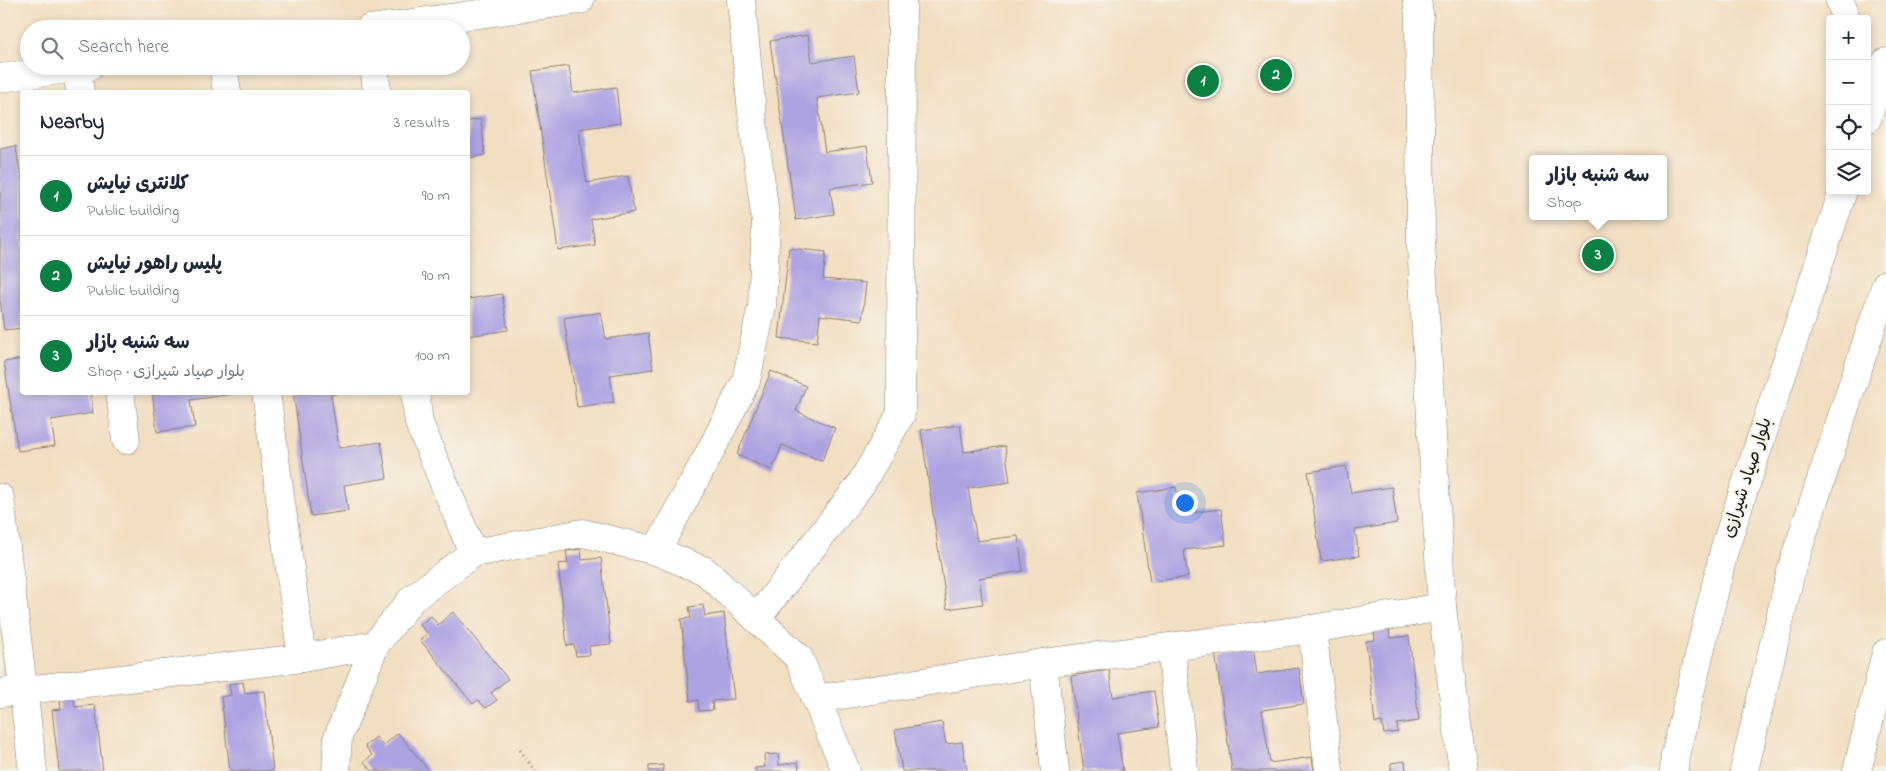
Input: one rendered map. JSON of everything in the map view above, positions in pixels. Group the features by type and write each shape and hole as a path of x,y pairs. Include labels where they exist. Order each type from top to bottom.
{"street":[{"path":"434,20 580,0"},
{"path":"656,551 710,454 746,381 762,306 766,223 752,113 741,0"},
{"path":"757,618 861,484 901,414 902,0"},
{"path":"1417,0 1419,13 1422,244 1442,607 1463,771"},
{"path":"1840,0 1845,15"},
{"path":"1871,97 1886,62"},
{"path":"224,75 227,90"},
{"path":"375,75 377,90"},
{"path":"0,78 82,76"},
{"name":"بلوار صیاد شیرازی","path":"1674,771 1675,756 1725,547 1842,195"},
{"path":"1744,771 1792,567 1886,284"},
{"path":"120,395 126,440"},
{"path":"266,395 302,658"},
{"path":"415,395 419,423 473,553"},
{"path":"0,498 12,692 33,771"},
{"path":"336,771 338,737 376,645 412,599 473,553 583,533 656,551 706,572 757,618 799,658 846,771"},
{"path":"816,699 1043,663 1312,629 1442,607"},
{"path":"1312,629 1329,771"},
{"path":"12,692 302,658 376,645"},
{"path":"1171,647 1184,771"},
{"path":"1857,771 1886,653"},
{"path":"1043,663 1055,771"}],"path":[{"path":"520,750 534,771"}],"building":[{"path":"808,35 812,62 854,56 859,92 817,98 825,152 867,146 872,182 830,188 834,214 796,220 770,41"},
{"path":"569,66 573,93 616,87 620,123 579,129 582,156 587,183 628,176 634,212 591,219 595,245 558,250 532,71"},
{"path":"481,119 485,155 470,158 470,121"},
{"path":"16,146 20,173 20,328 4,330 0,300 0,149"},
{"path":"789,248 826,252 823,279 866,283 862,320 820,315 817,342 779,338"},
{"path":"502,294 508,330 470,336 470,299"},
{"path":"601,312 606,339 648,333 653,369 610,375 614,402 577,407 564,318"},
{"path":"20,359 20,395 90,395 93,413 51,420 55,446 18,451 4,362"},
{"path":"771,371 806,386 796,411 835,428 822,461 782,445 772,470 737,455"},
{"path":"152,395 226,395 191,400 195,427 157,432"},
{"path":"293,395 331,395 339,448 381,442 387,478 344,485 348,511 311,516"},
{"path":"960,425 964,452 1005,446 1010,482 968,488 977,541 1018,536 1023,571 979,578 983,604 947,609 921,430"},
{"path":"1346,466 1351,493 1392,487 1397,523 1355,530 1359,556 1321,561 1308,472"},
{"path":"1176,487 1180,514 1221,509 1226,545 1184,550 1188,577 1150,582 1137,493"},
{"path":"581,549 582,560 601,558 611,644 589,646 590,655 576,656 574,645 567,646 558,564 568,563 566,551"},
{"path":"703,605 705,616 724,613 734,699 712,701 713,710 699,711 698,700 690,701 681,619 691,618 689,607"},
{"path":"453,612 508,679 491,693 497,700 486,708 478,700 473,704 420,640 428,634 420,625 431,616 438,625"},
{"path":"1389,627 1390,638 1409,636 1419,721 1397,724 1398,732 1384,734 1382,722 1375,723 1366,641 1375,640 1374,629"},
{"path":"1253,647 1257,674 1299,668 1304,704 1262,710 1270,763 1312,757 1314,771 1232,771 1215,652"},
{"path":"1109,670 1113,697 1154,691 1159,727 1117,733 1123,771 1084,771 1071,676"},
{"path":"243,682 245,693 264,691 273,771 230,771 221,697 231,695 229,684"},
{"path":"74,696 75,707 95,705 103,771 59,771 52,710 61,709 60,698"},
{"path":"942,722 946,744 962,742 967,771 902,771 895,730"},
{"path":"398,733 429,771 372,771 364,762 372,755 365,746 376,737 383,746"},
{"path":"778,754 779,765 798,762 799,771 755,771 755,768 765,767 764,755"},
{"path":"1405,761 1406,771 1391,771 1391,763"},
{"path":"663,765 663,771 649,771 649,766"}],"place":[{"name":"پلیس راهور نیایش","path":"1276,75"},
{"name":"کلانتری نیایش","path":"1203,81"},
{"name":"سه شنبه بازار","path":"1598,255"}]}
